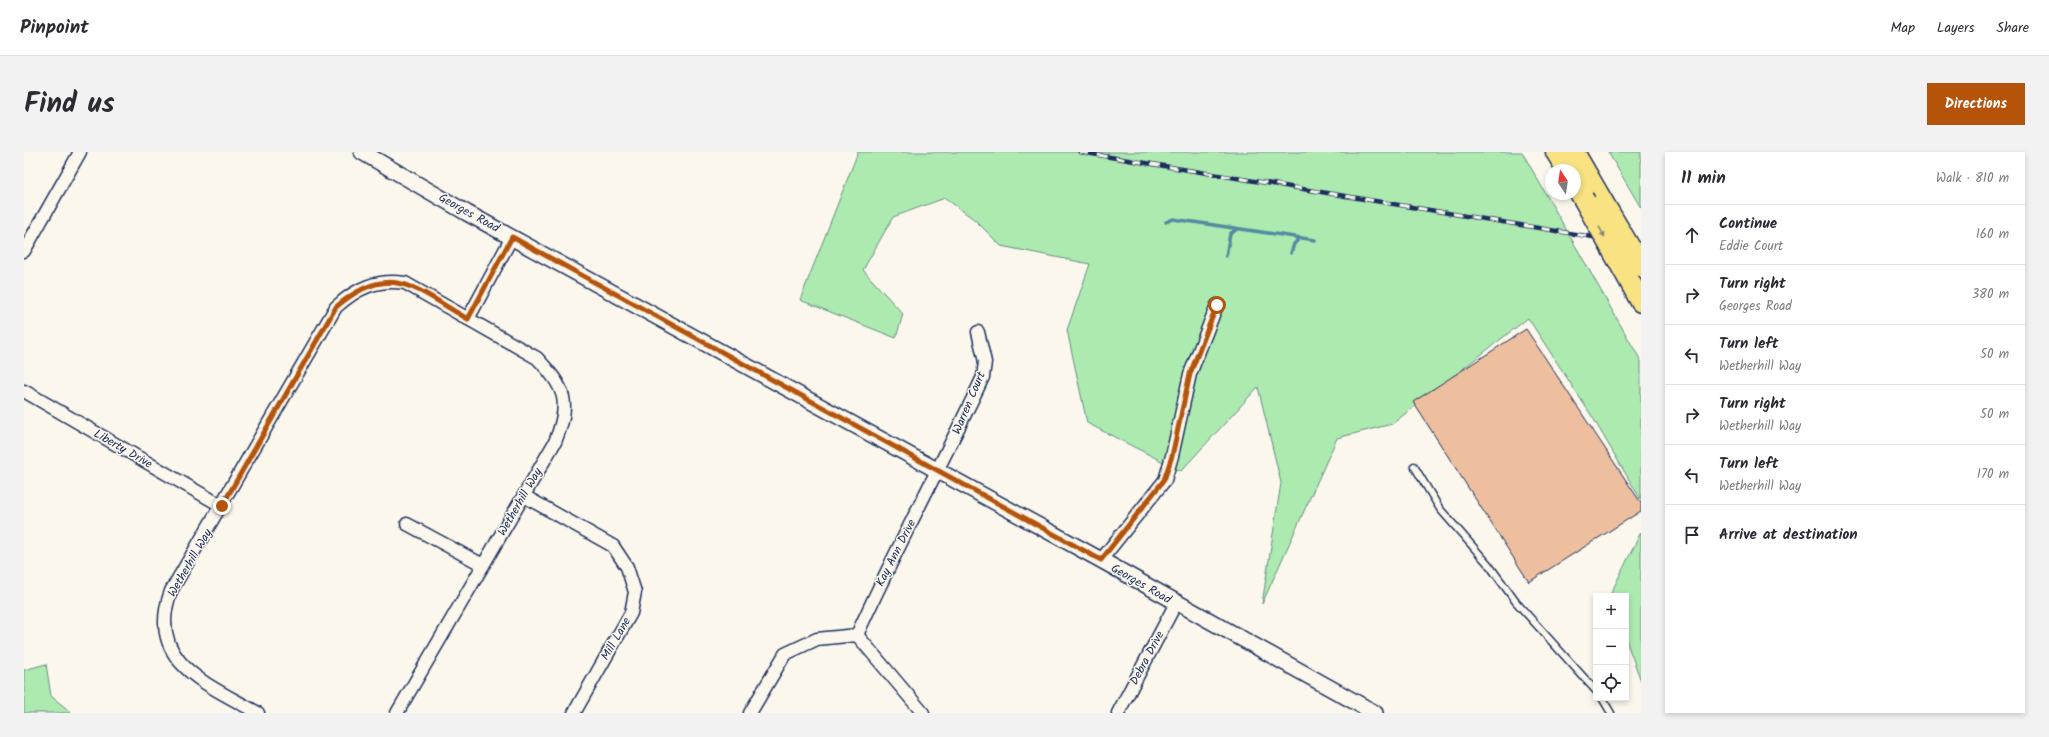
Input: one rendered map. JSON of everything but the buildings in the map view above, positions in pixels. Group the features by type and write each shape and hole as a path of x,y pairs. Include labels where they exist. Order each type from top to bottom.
{"highway":[{"path":"1556,152 1563,164"},
{"path":"1574,152 1603,202 1632,269 1641,302"},
{"path":"1581,194 1632,269"}],"street":[{"path":"24,251 80,152"},
{"name":"Georges Road","path":"362,152 512,237 938,472 1101,560 1375,713"},
{"path":"468,319 512,237"},
{"name":"Wetherhill Way","path":"258,713 191,675 176,658 167,641 165,608 171,591 222,506 336,307 351,294 369,286 390,281 405,283 537,358 552,374 561,390 565,404 564,420 555,442 397,713"},
{"path":"1101,560 1164,480 1172,456 1190,374 1217,305"},
{"name":"Warren Court","path":"938,472 983,377 985,362 978,332"},
{"name":"Liberty Drive","path":"24,391 222,506"},
{"name":"Kay Ann Drive","path":"857,635 886,571 938,472"},
{"name":"Mill Lane","path":"524,496 613,546 627,567 635,592 631,613 574,713"},
{"path":"407,524 483,565"},
{"name":"Debra Drive","path":"1118,713 1176,603"},
{"path":"750,713 785,654 817,639 857,635 923,713"}],"lane":[{"path":"1414,466 1440,509 1489,565 1516,602 1593,688"},
{"path":"1604,701 1611,713"}],"green space":[{"path":"858,152 1522,152 1545,192 1545,200 1549,200 1641,361 1641,500 1593,418 1528,318 1392,424 1337,438 1262,604 1281,483 1258,387 1181,471 1087,423 1067,330 1090,264 1001,246 975,220 945,198 893,217 863,270 903,314 896,338 800,300"},
{"path":"1608,152 1641,152 1641,208"},
{"path":"1641,532 1641,681 1629,648 1629,593 1611,593"},
{"path":"46,664 51,696 72,713 24,713 24,670"}],"waterway":[{"path":"1166,222 1173,219 1315,240"},
{"path":"1226,256 1230,234 1237,229"},
{"path":"1291,253 1294,244 1300,238"}],"railway":[{"path":"1080,152 1641,245"}],"route":[{"path":"222,506 336,307 351,294 369,286 390,281 405,283 468,319 512,237 938,472 1101,560 1164,480 1172,456 1190,374 1217,305"}]}
